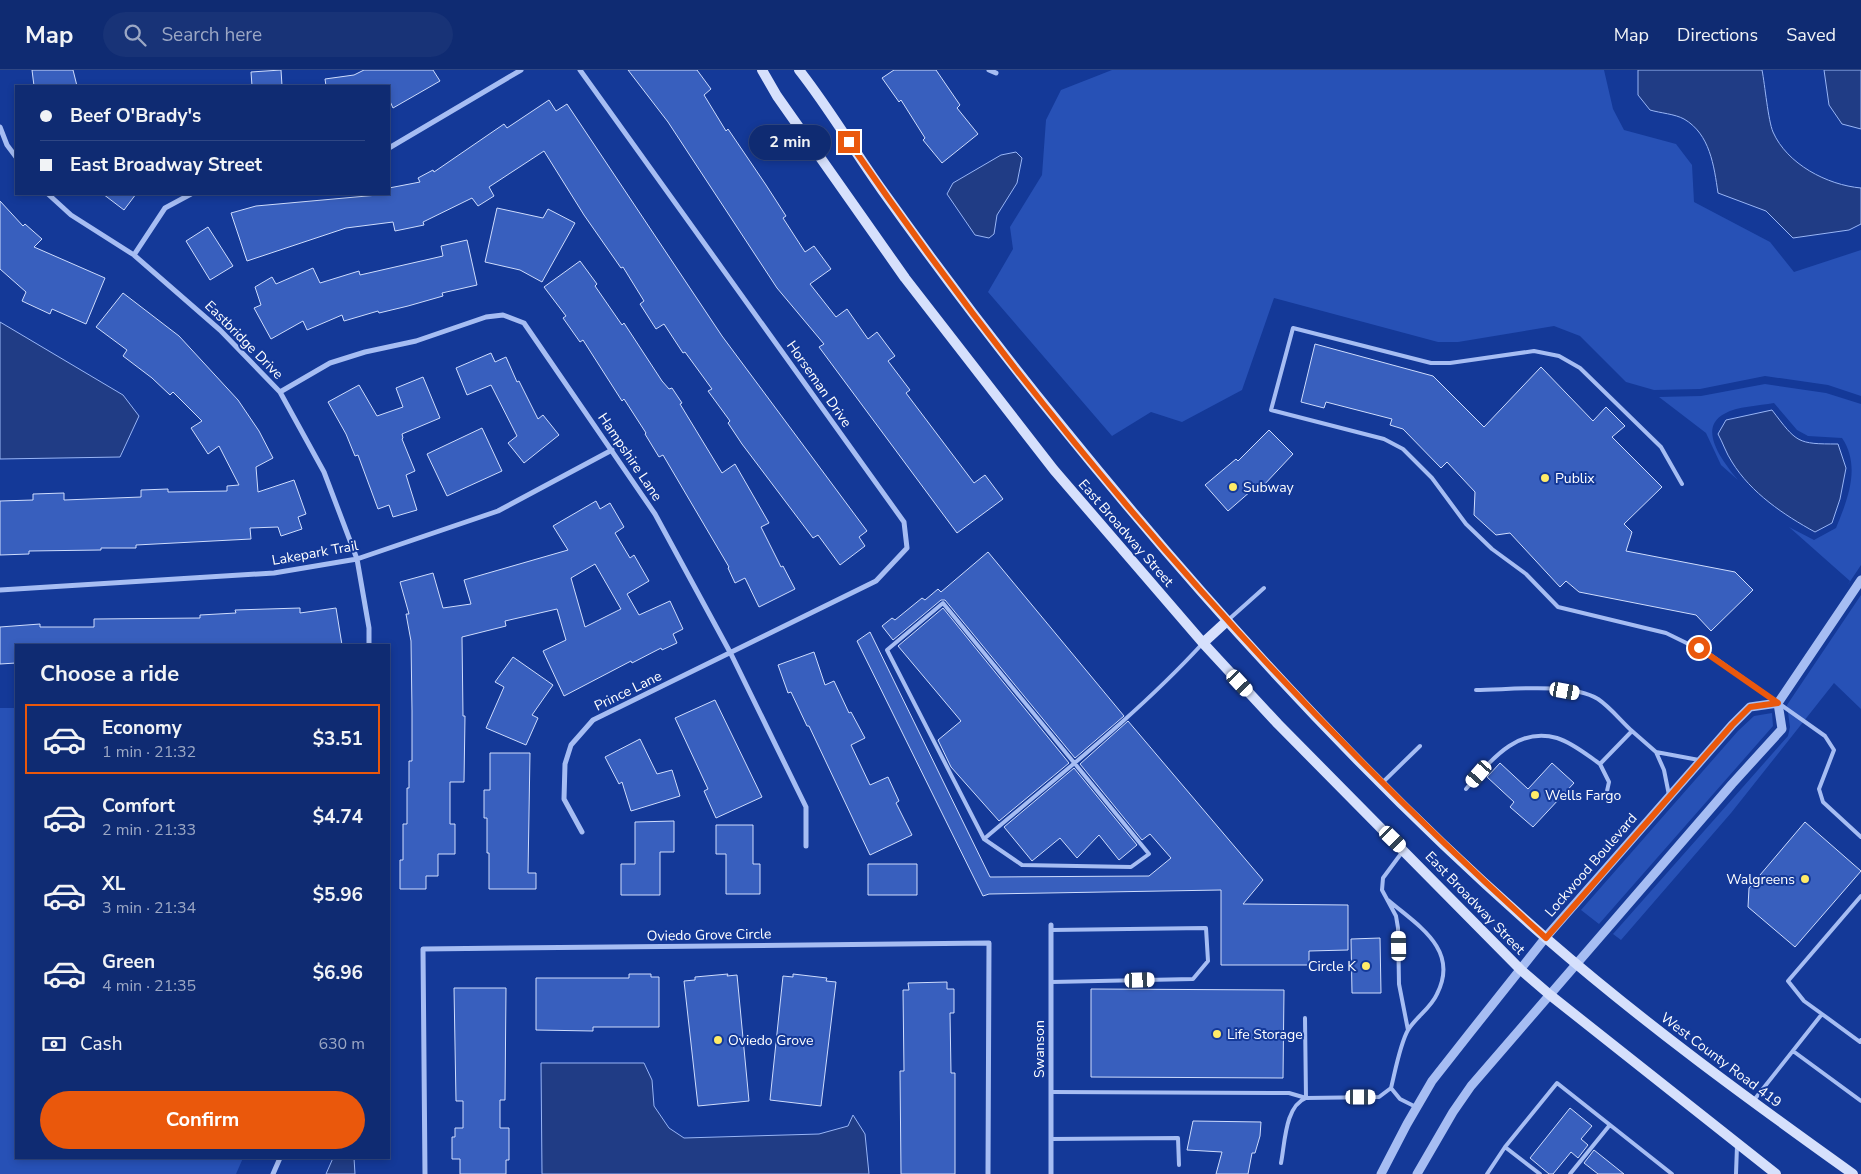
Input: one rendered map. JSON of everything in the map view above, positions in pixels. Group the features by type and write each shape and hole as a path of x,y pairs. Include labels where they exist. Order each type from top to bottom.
{"main road":[{"name":"East Broadway Street","path":"762,70 777,96 849,202 954,344 1054,470 1203,643 1285,730 1521,970 1550,996"},
{"name":"East Broadway Street","path":"799,70 880,188 988,334 1128,506 1227,621 1382,783 1546,938 1576,963"},
{"path":"1203,643 1227,621"},
{"name":"West County Road 419","path":"1576,963 1668,1039 1853,1174"},
{"path":"1550,996 1776,1174"}],"street":[{"path":"390,147 521,70"},
{"name":"Horseman Drive","path":"580,70 904,522 907,548 876,581 731,654"},
{"path":"989,70 996,74"},
{"path":"0,127 7,145 15,156"},
{"name":"Eastbridge Drive","path":"49,195 72,214 134,255 220,330 280,392 324,472 357,559 369,628 369,644"},
{"path":"134,255 165,208 189,195"},
{"name":"Hampshire Lane","path":"280,392 330,363 365,352 416,341 486,317 503,315 524,323 655,514 731,654 806,807 806,846"},
{"name":"Lakepark Trail","path":"0,590 274,573 357,559 498,512 612,450"},
{"path":"1417,1174 1453,1112 1471,1086 1550,996 1576,963 1782,729 1778,703 1861,580"},
{"name":"Prince Lane","path":"582,832 564,799 564,764 571,745 593,720 731,654"},
{"name":"Lockwood Boulevard","path":"1381,1174 1432,1081 1546,938 1669,796 1750,707 1778,703"},
{"name":"Swanson","path":"1051,928 1051,1174"},
{"name":"Oviedo Grove Circle","path":"425,1174 423,949 989,944 988,1174"},
{"path":"272,1174 280,1159"}],"lane":[{"path":"1682,484 1661,447 1580,368 1559,356 1534,351 1450,363 1431,363 1293,328 1271,410 1384,439 1403,449 1432,478 1466,524 1492,549 1526,574 1558,607 1674,636 1709,654 1778,703 1831,742 1834,750 1818,789 1823,802 1861,838"},
{"path":"1227,621 1264,588"},
{"path":"943,603 1149,854 1131,868 1022,865 984,839 887,650 943,603"},
{"path":"984,839 1179,669 1203,643"},
{"path":"1476,690 1545,690 1583,694 1598,700 1656,752 1664,770 1669,796"},
{"path":"1600,764 1632,731"},
{"path":"1466,789 1492,760 1507,747 1523,738 1538,736 1558,738 1600,764 1609,782 1607,791"},
{"path":"1382,783 1420,746"},
{"path":"1656,752 1701,760"},
{"path":"1404,850 1383,878 1382,890 1396,916 1399,984 1408,1030"},
{"path":"1860,1041 1804,1001 1788,982 1795,970 1861,896"},
{"path":"1051,1092 1289,1093 1306,1098 1379,1097 1391,1088 1408,1030 1437,996 1442,983 1444,967 1441,950 1433,939 1388,900"},
{"path":"1396,916 1397,912 1402,912"},
{"path":"1051,928 1206,928 1208,961 1194,979 1051,982"},
{"path":"1753,1102 1822,1014"},
{"path":"1305,1018 1306,1098"},
{"path":"1793,1051 1861,1101"},
{"path":"1487,1174 1505,1148 1557,1084 1672,1174"},
{"path":"1391,1088 1400,1099 1417,1107"},
{"path":"1281,1163 1292,1109 1298,1101 1306,1098"},
{"path":"1570,1174 1609,1126"},
{"path":"1051,1139 1178,1138 1180,1165"},
{"path":"1736,1174 1737,1143"},
{"path":"1505,1148 1540,1174"}],"shaded area":[{"path":"1112,70 1604,70 1613,109 1624,130 1676,144 1692,165 1694,202 1770,242 1794,272 1861,250 1861,396 1828,385 1765,376 1700,389 1654,390 1626,382 1580,336 1554,326 1458,342 1438,342 1274,298 1242,390 1182,422 1151,412 1112,436 988,292 1013,249 1010,227 1042,175 1046,120 1061,90"},
{"path":"1638,70 1762,70 1771,127 1779,143 1788,154 1809,171 1835,182 1861,188 1861,224 1849,230 1793,238 1766,211 1718,193 1715,172 1709,152 1700,133 1693,125 1680,117 1650,110 1638,95"},
{"path":"1824,70 1861,70 1861,129 1842,124 1829,105"},
{"path":"1016,152 1022,158 1017,183 997,215 994,234 989,238 975,235 947,194 953,183 1001,155"},
{"path":"0,322 123,395 139,416 120,457 0,459"},
{"path":"1765,384 1826,393 1861,404 1861,565 1847,586 1850,581 1789,527 1814,540 1836,528 1845,506 1852,471 1848,449 1842,438 1808,436 1797,430 1774,403 1729,411 1716,420 1713,428 1713,437 1720,456 1738,480 1721,465 1706,433 1659,397 1701,396"},
{"path":"1772,410 1787,429 1799,439 1806,442 1838,444 1846,468 1840,499 1832,523 1815,532 1780,511 1749,484 1730,459 1718,434 1726,420"},
{"path":"1861,595 1861,709 1834,683 1731,813 1621,940 1613,934 1788,736 1790,727 1787,705"},
{"path":"0,708 15,708 15,1159 243,1159 236,1174 0,1174"},
{"path":"1772,713 1773,726 1599,924 1581,910 1738,731 1754,716"},
{"path":"541,1063 644,1063 652,1080 654,1106 669,1128 684,1138 819,1134 848,1126 853,1115 865,1134 869,1174 542,1174"},
{"path":"333,1159 354,1159 355,1174 326,1174"}],"building":[{"path":"32,70 73,70 77,85 34,85"},
{"path":"281,70 282,85 252,85 251,72"},
{"path":"364,70 433,70 440,81 393,108 390,101 390,85 326,85 325,79 354,75"},
{"path":"628,70 697,70 711,89 704,95 726,131 728,129 786,216 783,218 805,252 814,246 831,269 810,284 836,317 847,309 868,339 877,332 895,356 888,361 910,390 906,393 974,483 985,475 1003,499 957,533 819,347 824,344 777,288 668,122"},
{"path":"894,70 936,70 960,105 957,108 978,134 942,163 923,140 925,138 901,100 899,102 882,78"},
{"path":"549,100 556,111 567,104 722,336 867,531 859,537 865,546 840,565 818,535 813,538 742,444 728,423 730,421 708,391 712,389 685,352 683,353 664,324 656,329 640,304 644,301 623,267 621,268 584,215 544,151 489,187 494,196 478,206 472,198 423,222 424,225 395,231 393,222 346,228 247,261 231,213 256,206 390,195 390,188 420,182 418,178 433,170 434,172 504,124 507,128"},
{"path":"104,195 135,195 124,210"},
{"path":"0,201 23,226 25,224 42,239 34,247 105,278 86,324 52,309 50,314 22,301 26,292 0,269"},
{"path":"497,208 543,218 548,209 575,223 542,282 520,270 485,262"},
{"path":"208,227 233,266 210,280 186,241"},
{"path":"467,240 477,285 442,293 443,296 344,321 342,315 307,330 303,321 271,339 254,308 261,305 255,287 272,277 276,284 313,268 320,283 359,271 360,275 443,256 441,246"},
{"path":"580,261 597,284 595,286 622,325 624,323 662,381 669,389 672,388 722,473 735,464 769,523 761,527 781,567 783,566 795,589 759,607 745,578 735,583 729,567 663,455 659,457 624,399 622,401 583,340 580,342 563,318 566,316 544,287"},
{"path":"123,293 179,336 238,400 259,431 273,458 256,467 258,492 294,480 306,514 298,517 302,529 281,536 278,527 250,528 251,539 136,545 136,548 101,548 101,550 29,551 29,554 0,555 0,501 33,500 33,494 64,493 64,500 141,497 141,490 168,489 168,492 227,491 227,486 239,485 219,446 208,454 191,428 202,421 173,392 170,395 152,378 123,356 127,350 96,327"},
{"path":"1315,344 1433,376 1484,427 1541,367 1593,421 1606,407 1625,426 1612,437 1662,487 1624,524 1632,532 1626,551 1735,572 1753,590 1711,631 1696,615 1579,592 1566,581 1560,587 1510,533 1496,535 1474,515 1475,492 1447,462 1441,468 1403,429 1390,425 1392,419 1326,402 1324,408 1301,402"},
{"path":"491,353 495,362 506,357 517,382 519,381 538,419 543,415 559,435 524,463 508,443 517,436 491,385 467,395 456,368"},
{"path":"423,377 440,418 402,434 402,439 415,471 406,475 417,510 393,517 389,505 378,509 358,455 355,456 346,434 328,402 359,385 377,416 403,407 396,388"},
{"path":"482,428 502,471 447,496 427,454"},
{"path":"1269,430 1293,454 1262,487 1259,484 1228,511 1205,485 1236,459 1238,461"},
{"path":"596,501 600,509 610,503 624,527 615,533 630,558 634,555 649,581 627,594 639,615 670,601 683,629 673,634 677,643 662,650 661,648 632,663 631,661 564,696 543,651 566,640 557,609 505,621 506,626 462,637 463,716 465,716 464,782 450,782 450,824 455,824 455,854 438,854 438,876 426,876 426,889 400,889 400,860 403,860 403,824 407,824 409,761 412,761 412,711 411,641 406,614 409,614 400,582 433,573 443,608 471,604 464,580 568,550 553,526","holes":["595,564 621,609 585,627 571,578"]},
{"path":"988,552 1124,716 1075,758 945,600 941,600 893,640 882,626 892,618 895,620 922,598 925,600 938,589 941,592"},
{"path":"300,608 300,613 336,608 342,644 15,644 15,663 0,664 0,627 40,624 40,627 94,627 94,619 200,618 200,615 236,613 235,610"},
{"path":"943,608 1069,763 999,821 951,767 938,740 961,721 898,646"},
{"path":"870,632 990,877 1149,876 1171,858 1150,834 1142,840 1080,764 1128,721 1263,880 1243,904 1348,905 1348,950 1309,951 1309,965 1221,965 1221,890 989,894 983,896 857,641"},
{"path":"814,652 825,685 834,681 849,713 851,712 865,738 851,745 870,785 888,777 899,801 896,803 912,835 870,855 809,726 807,726 791,692 788,693 778,665"},
{"path":"513,657 553,685 532,715 538,718 526,745 486,728 504,687 495,682"},
{"path":"715,700 762,797 716,818 704,791 708,789 675,718"},
{"path":"640,739 657,774 672,770 680,796 631,811 622,782 619,784 605,757"},
{"path":"490,753 530,753 528,873 536,873 536,889 489,889 489,853 487,853 487,818 484,818 484,790 490,790"},
{"name":"Wells Fargo","path":"1500,763 1528,789 1552,763 1574,783 1533,827 1510,807 1514,802 1487,777"},
{"path":"1074,768 1137,845 1119,860 1099,835 1077,858 1060,838 1032,861 1004,827"},
{"path":"674,821 674,852 660,852 660,895 621,895 621,864 635,864 635,822"},
{"name":"Walgreens","path":"1805,822 1861,871 1795,947 1748,907 1749,888"},
{"path":"716,825 753,825 753,864 760,864 760,894 726,894 726,854 716,854"},
{"path":"868,864 917,864 917,895 868,895"},
{"name":"Circle K","path":"1380,938 1381,993 1352,993 1351,939"},
{"path":"629,974 651,974 651,977 659,977 659,1027 593,1027 593,1031 536,1030 536,978 629,978"},
{"name":"Oviedo Grove","path":"728,974 727,976 737,975 749,1101 698,1106 684,981 695,980 695,977"},
{"name":"Oviedo Grove","path":"793,974 827,978 826,981 836,982 821,1106 770,1100 783,976 793,977"},
{"path":"947,982 947,989 954,989 954,1013 950,1013 951,1073 955,1073 955,1174 901,1174 900,1071 904,1071 903,990 909,990 908,983"},
{"path":"454,988 506,988 505,1100 500,1100 500,1128 509,1128 509,1160 506,1160 506,1174 460,1174 460,1159 452,1159 452,1137 455,1137 455,1128 463,1128 463,1101 456,1101"},
{"path":"1091,989 1284,990 1283,1078 1091,1077"},
{"path":"1570,1108 1592,1126 1581,1139 1588,1145 1578,1158 1571,1152 1553,1174 1549,1174 1530,1158"},
{"path":"1193,1121 1261,1122 1260,1136 1255,1153 1252,1153 1248,1174 1216,1174 1222,1152 1187,1150"},
{"path":"1594,1150 1624,1174 1598,1174 1584,1163"}],"place":[{"name":"Publix","path":"1545,478"},
{"name":"Subway","path":"1233,487"},
{"name":"Wells Fargo","path":"1535,795"},
{"name":"Walgreens","path":"1805,879"},
{"name":"Circle K","path":"1366,966"},
{"name":"Life Storage","path":"1217,1034"},
{"name":"Oviedo Grove","path":"718,1040"}],"route":[{"path":"849,142 880,188 988,334 1072,439 1227,621 1291,690 1424,825 1546,938 1732,725 1750,707 1778,703 1699,648"}]}
